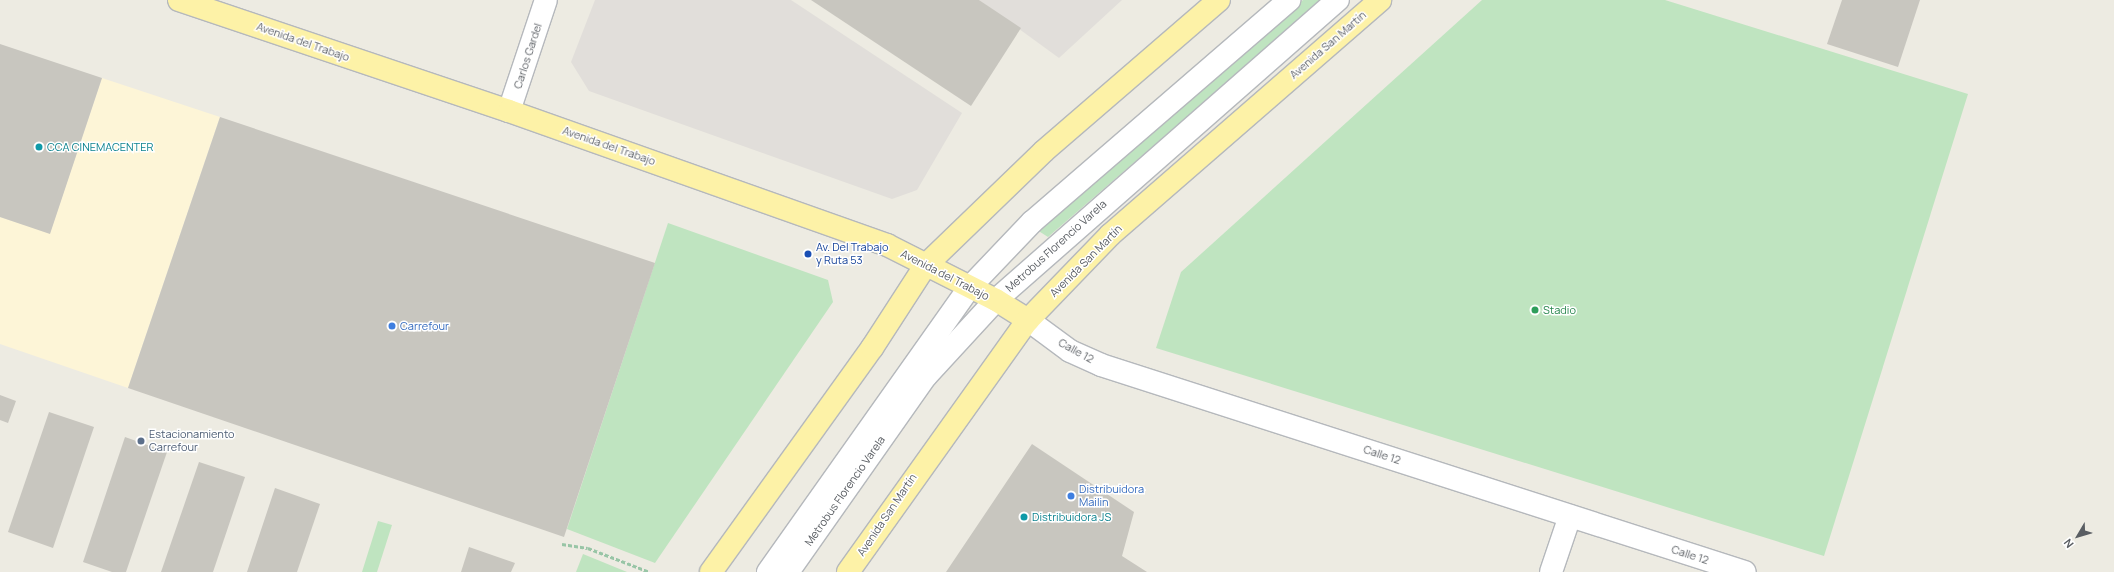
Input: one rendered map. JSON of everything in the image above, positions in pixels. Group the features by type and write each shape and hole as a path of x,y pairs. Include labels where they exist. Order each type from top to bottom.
{"main road":[{"name":"Avenida del Trabajo","path":"179,0 509,111 887,245 996,300 1028,320"},
{"path":"711,572 872,348 926,266 1038,156 1219,0"},
{"name":"Avenida San Martín","path":"848,572 1028,320 1110,235 1380,0"}],"street":[{"name":"Carlos Gardel","path":"509,111 546,0"},
{"name":"Metrobus Florencio Varela","path":"768,572 970,287 1032,222 1289,0"},
{"name":"Metrobus Florencio Varela","path":"788,572 926,376 996,300 1338,0"},
{"name":"Calle 12","path":"1028,320 1070,351 1101,365 1745,572"},
{"path":"1551,572 1570,516"}],"path":[{"path":"562,544 588,548 650,572"}],"shaded area":[{"path":"595,0 791,0 962,113 917,190 892,199 589,91 571,62"},
{"path":"979,0 1122,0 1059,58"},
{"path":"102,78 220,117 128,388 0,344 0,217 50,233"}],"green space":[{"path":"1303,0 1322,0 1048,237 1037,230"},
{"name":"Stadio","path":"1482,0 1665,0 1968,94 1824,556 1156,348 1181,272"},
{"path":"668,223 828,280 833,302 655,563 567,529"},
{"path":"378,521 392,525 377,572 362,572"},
{"path":"583,554 627,572 576,572"}],"building":[{"path":"811,0 979,0 1021,28 971,106"},
{"path":"1842,0 1920,0 1898,67 1827,44"},
{"name":"CCA CINEMACENTER","path":"0,44 102,78 50,234 0,217"},
{"name":"Carrefour","path":"220,117 655,263 564,537 128,388"},
{"path":"0,395 16,401 8,423 0,420"},
{"path":"49,412 94,427 53,548 8,532"},
{"path":"125,437 167,452 126,572 112,572 83,562"},
{"name":"Distribuidora JS","path":"1032,444 1134,512 1122,556 1147,572 946,572"},
{"path":"199,462 245,477 213,572 161,572"},
{"path":"275,488 320,504 297,572 247,572"},
{"path":"469,547 515,563 511,572 461,572"}],"place":[{"name":"CCA CINEMACENTER","path":"39,147"},
{"name":"Av. Del Trabajo y Ruta 53","path":"808,254"},
{"name":"Stadio","path":"1535,310"},
{"name":"Carrefour","path":"392,326"},
{"name":"Estacionamiento Carrefour","path":"141,441"},
{"name":"Distribuidora Mailin","path":"1071,496"},
{"name":"Distribuidora JS","path":"1024,517"}]}
